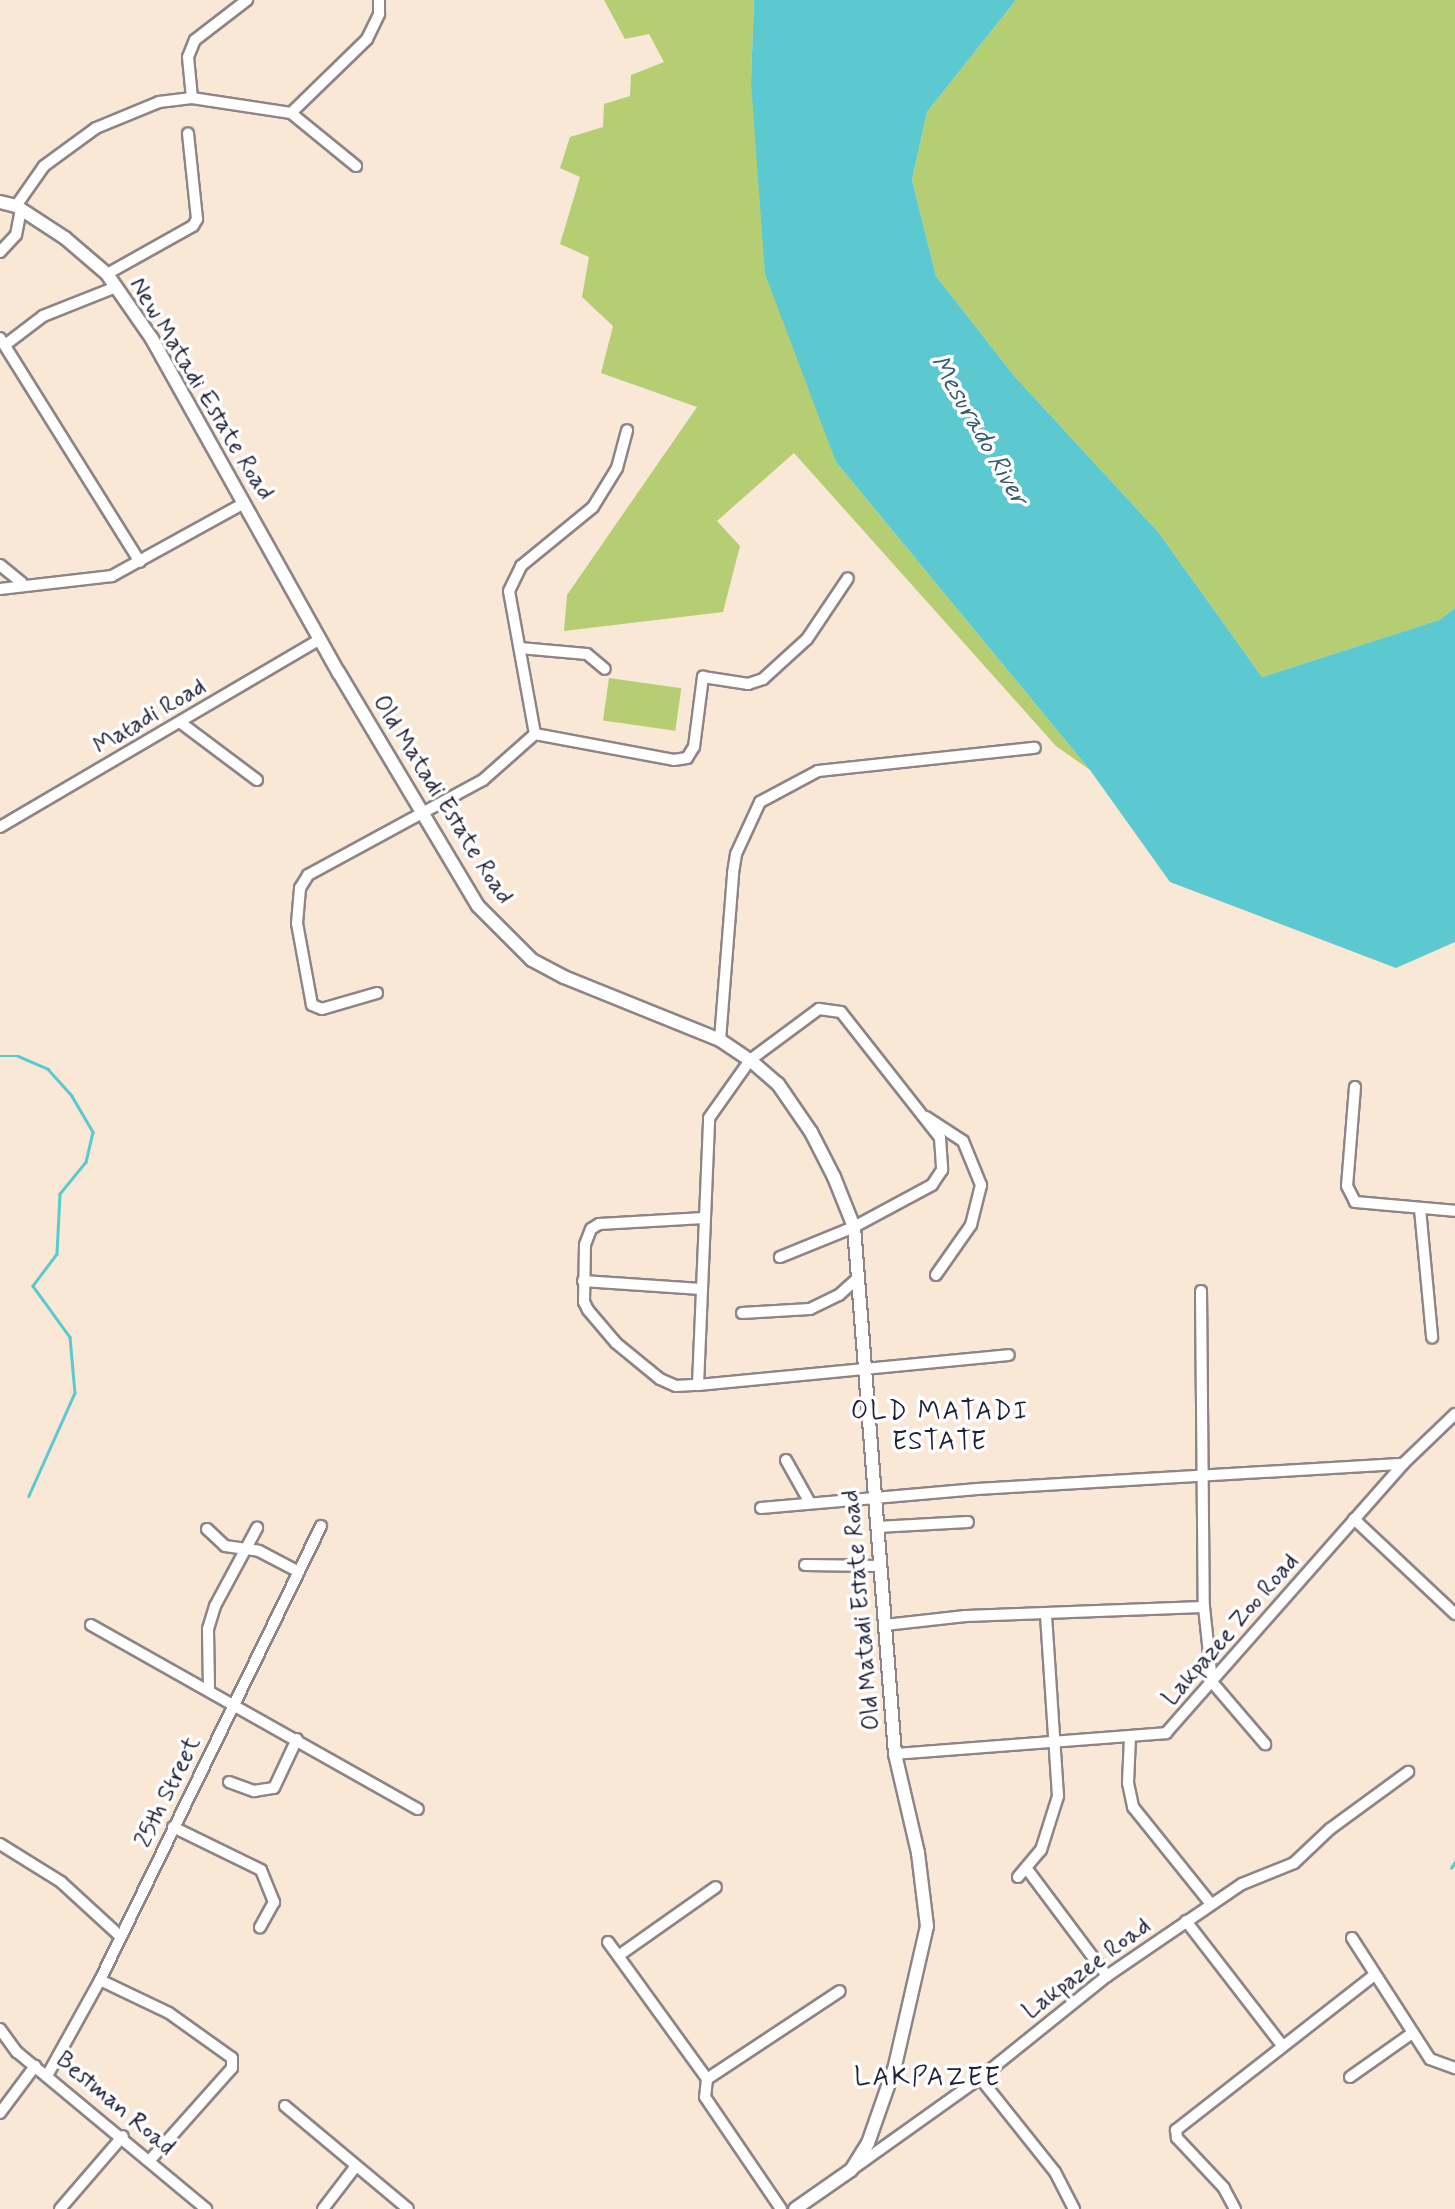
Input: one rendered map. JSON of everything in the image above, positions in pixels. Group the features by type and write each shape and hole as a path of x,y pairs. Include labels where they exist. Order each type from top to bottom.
{"street":[{"path":"191,97 188,57 195,40 247,0"},
{"path":"291,113 367,39 379,14 379,0"},
{"path":"0,252 16,235 19,208 44,166 96,128 159,102 191,97 291,113 356,166"},
{"path":"107,274 193,226 197,219 188,133"},
{"name":"New Matadi Estate Road","path":"0,202 19,208 65,238 107,274 152,340 320,639"},
{"path":"116,287 43,316 3,341 140,562"},
{"path":"535,734 509,598 516,573 569,522 593,507 617,468 627,430"},
{"path":"0,589 22,583 80,582 113,576 244,503"},
{"path":"0,565 22,583"},
{"path":"535,734 674,760 687,758 694,747 703,677 748,684 763,678 807,639 848,578"},
{"name":"Matadi Road","path":"0,827 320,639"},
{"name":"Old Matadi Estate Road","path":"320,639 478,906 532,960 564,977 720,1040 750,1060 778,1084 811,1132 854,1227 895,1754 918,1853 927,1926 880,2113 851,2170"},
{"path":"520,648 587,653 605,669"},
{"path":"181,723 257,780"},
{"path":"377,993 322,1009 312,1005 297,923 300,888 308,875 495,772 535,734"},
{"path":"720,1040 736,854 760,802 818,771 1035,748"},
{"path":"698,1385 709,1118 750,1060 812,1012 834,1009 923,1115 944,1151 937,1178 854,1227 780,1256"},
{"path":"1355,1087 1349,1192 1355,1202 1455,1211"},
{"path":"923,1115 963,1141 981,1185 971,1225 936,1275"},
{"path":"1420,1209 1432,1337"},
{"path":"704,1218 599,1224 587,1235 584,1302 617,1343 667,1383 698,1385 866,1366 1009,1355"},
{"path":"743,1313 810,1309 839,1295 858,1279"},
{"path":"583,1281 701,1289"},
{"path":"1200,1291 1200,1475 1204,1607 1212,1682 1265,1744"},
{"name":"Lakpazee Zoo Road","path":"895,1754 1166,1733 1403,1464 1455,1414"},
{"path":"786,1460 810,1503"},
{"path":"761,1508 873,1497 1403,1464"},
{"path":"1354,1519 1455,1614"},
{"path":"877,1527 968,1522"},
{"name":"25th Street","path":"48,2074 100,1980 321,1526"},
{"path":"209,1688 208,1629 215,1606 257,1528"},
{"path":"207,1529 214,1540 259,1551 299,1572"},
{"path":"804,1565 880,1566"},
{"path":"885,1625 1046,1613 1204,1607"},
{"path":"1018,1877 1041,1850 1057,1812 1046,1613"},
{"path":"91,1625 209,1688 418,1809"},
{"path":"1130,1737 1129,1796 1133,1807 1211,1904"},
{"path":"229,1782 254,1791 274,1788 297,1739"},
{"name":"Lakpazee Road","path":"795,2209 980,2078 1107,1976 1242,1884 1294,1863 1331,1829 1408,1772"},
{"path":"173,1827 261,1870 274,1902 260,1927"},
{"path":"0,1844 61,1882 121,1937"},
{"path":"1027,1869 1107,1976"},
{"path":"621,1954 716,1887"},
{"path":"1186,1921 1282,2044"},
{"path":"1352,1938 1373,1976 1430,2059 1455,2068"},
{"path":"608,1942 621,1954 707,2079 705,2097 781,2209"},
{"path":"1235,2209 1224,2188 1177,2138 1176,2130 1282,2044 1373,1976"},
{"path":"100,1980 169,2013 232,2058 232,2068 150,2160"},
{"path":"707,2079 841,1991"},
{"name":"Bestman Road","path":"0,2029 36,2066 123,2136 206,2209"},
{"path":"1350,2077 1411,2034"},
{"path":"0,2113 36,2066"},
{"path":"980,2078 1055,2172 1074,2209"},
{"path":"285,2106 408,2209"},
{"path":"60,2209 123,2136"},
{"path":"323,2209 356,2166"}],"green space":[{"path":"604,0 754,0 751,82 836,462 1090,770 1056,746 794,453 717,521 740,546 723,612 564,631 567,595 697,407 601,373 613,326 582,297 589,257 560,244 580,177 560,168 570,137 603,127 604,104 630,96 631,75 664,62 649,34 625,39"},
{"path":"1016,0 1455,0 1455,608 1439,620 1262,677 1159,533 1015,377 936,276 912,180 927,112"},
{"path":"609,678 681,688 675,731 603,721"}],"water":[{"name":"Mesurado River","path":"754,0 1016,0 927,112 912,180 936,276 1015,377 1159,533 1262,677 1439,620 1455,608 1455,942 1396,968 1170,882 1090,770 836,462 765,274 751,82"}],"waterway":[{"path":"0,1056 18,1056 48,1069 72,1096 93,1132 86,1162 60,1194 57,1254 33,1286 70,1337 75,1393 29,1496"},
{"path":"1451,1868 1455,1862"}],"district":[{"name":"OLD MATADI ESTATE","path":"940,1428"},
{"name":"LAKPAZEE","path":"928,2079"}]}
